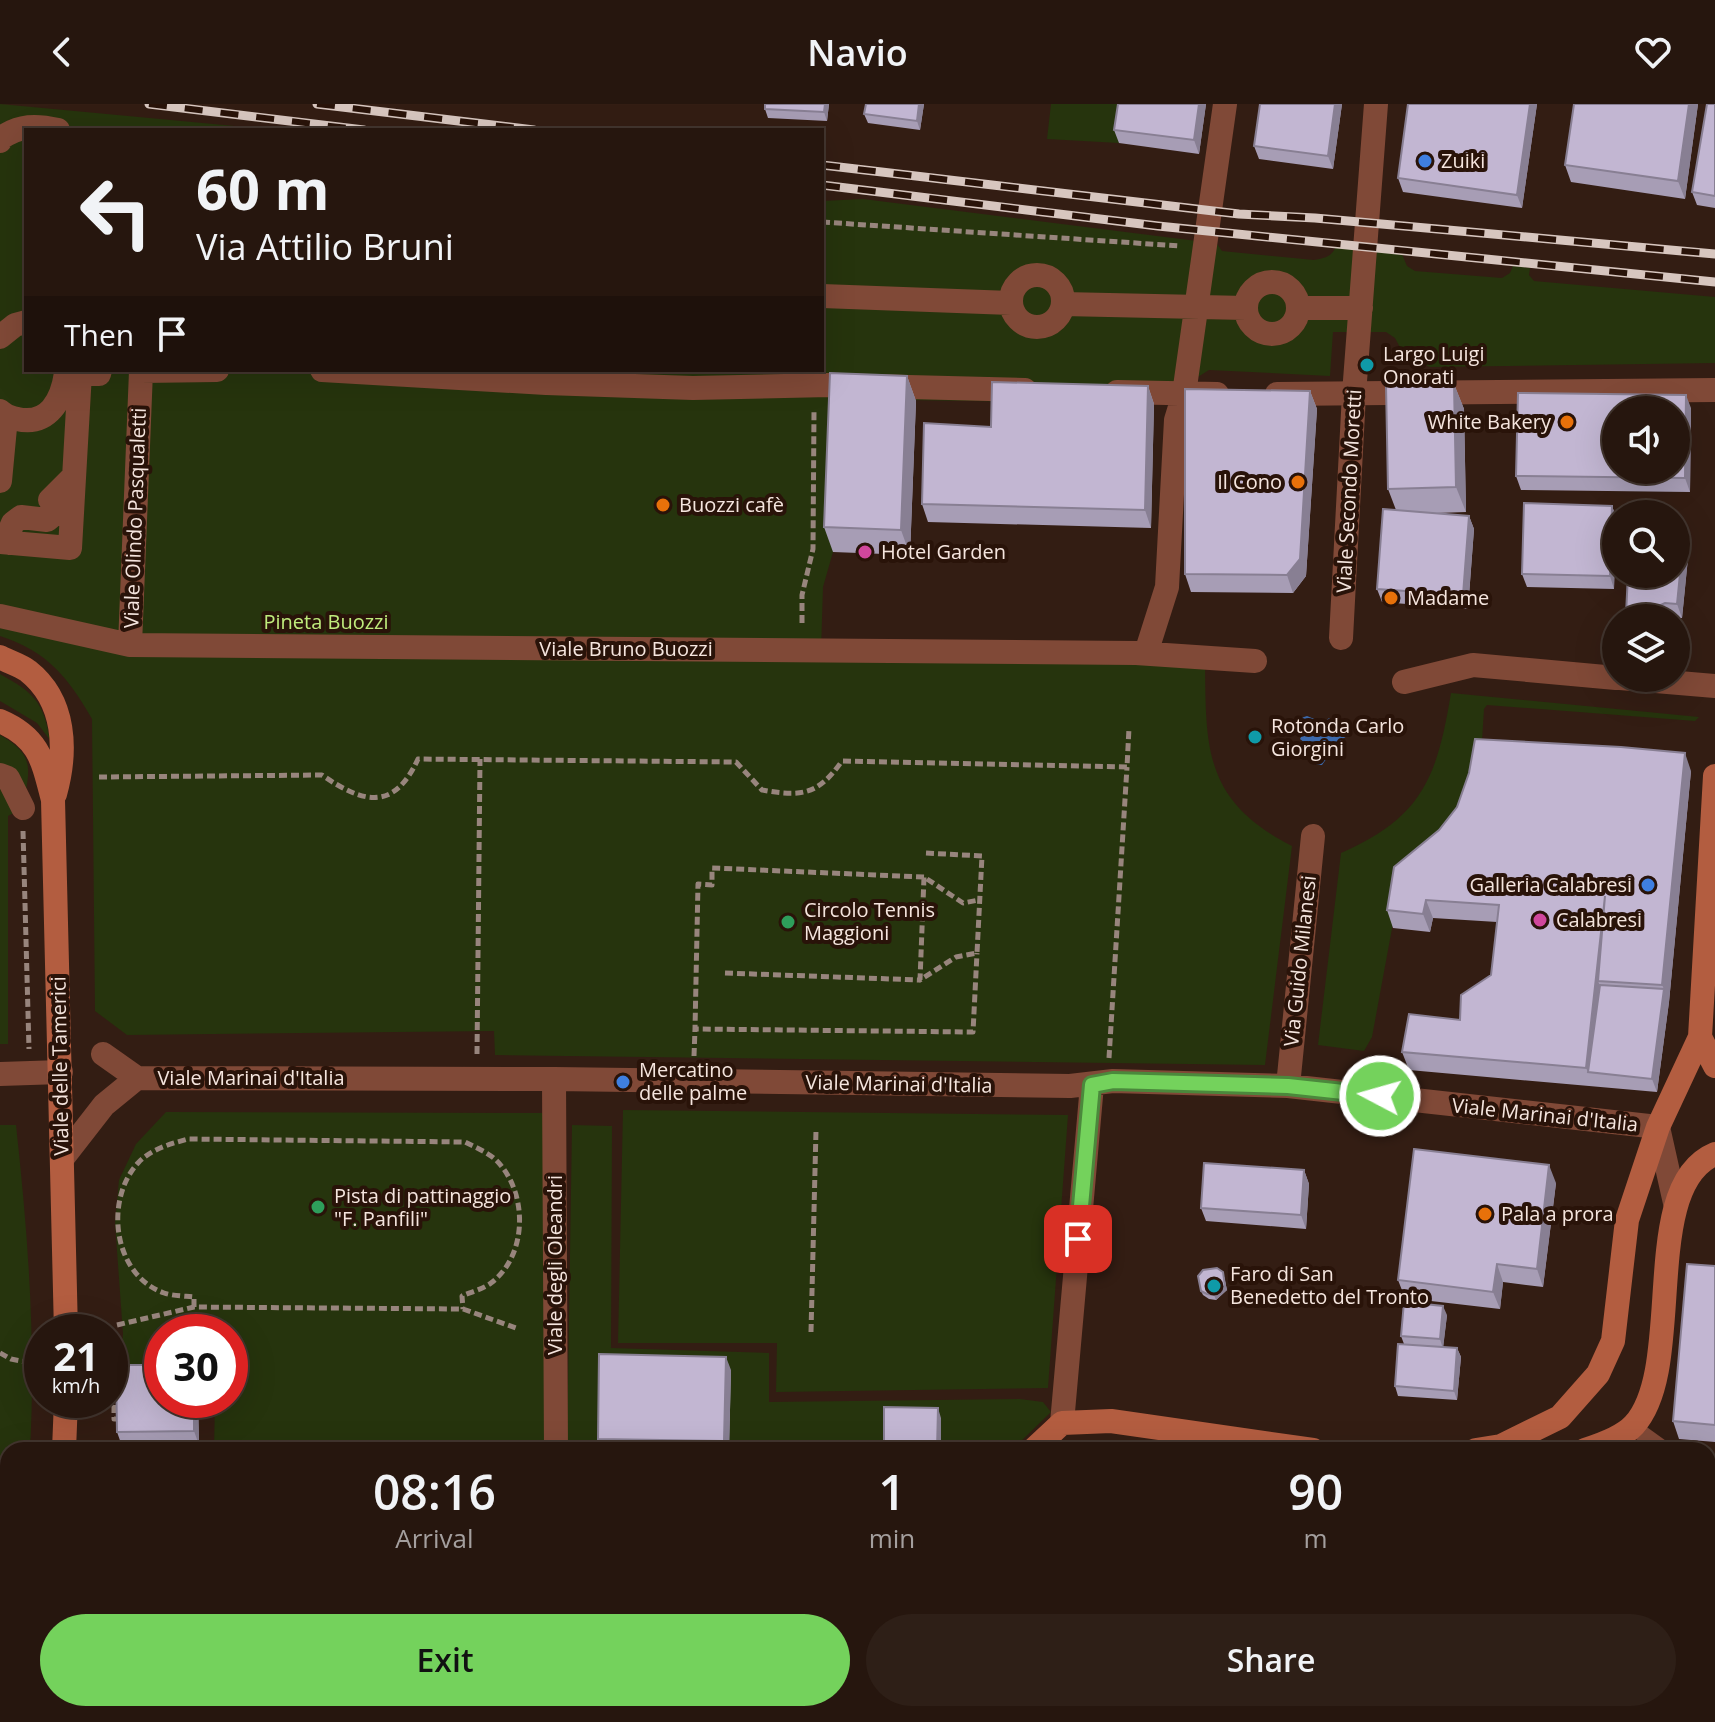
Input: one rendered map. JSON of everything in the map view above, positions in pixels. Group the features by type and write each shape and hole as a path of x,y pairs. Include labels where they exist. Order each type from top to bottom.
{"street":[{"path":"1146,653 1167,587 1176,420 1184,394 1225,104"},
{"name":"Viale Secondo Moretti","path":"1341,638 1354,394 1376,104"},
{"path":"0,141 11,131 21,128 46,128"},
{"path":"1038,275 1054,281 1063,295 1063,304 1056,319 1041,327 1025,323 1013,311 1011,303 1016,286 1022,280 1038,275"},
{"path":"1276,282 1292,291 1298,308 1293,323 1280,333 1272,334 1257,329 1246,308 1252,292 1267,283 1276,282"},
{"path":"824,296 1011,303"},
{"path":"1063,304 1246,308"},
{"path":"1298,308 1361,308"},
{"path":"0,337 15,325 24,323"},
{"path":"0,481 3,414 35,421 47,415 78,372"},
{"path":"74,476 50,500 59,510 47,520 21,517 13,523 5,543 70,548 74,476 78,372"},
{"name":"Viale Olindo Pasqualetti","path":"130,645 141,372"},
{"path":"388,372 1045,391"},
{"path":"1091,392 1354,394 1715,390"},
{"name":"Viale Bruno Buozzi","path":"0,616 130,645 1146,653 1255,661"},
{"name":"Viale delle Tamerici","path":"0,657 25,669 40,682 54,703 61,722 61,773 53,800"},
{"path":"1404,682 1473,665 1602,677"},
{"path":"1690,684 1715,686"},
{"name":"Viale delle Tamerici","path":"0,721 34,743 43,761 53,800 66,1314"},
{"path":"0,775 8,778 23,808"},
{"path":"1509,1442 1560,1417 1598,1374 1613,1341 1627,1220 1658,1127 1700,1037 1715,776"},
{"name":"Via Guido Milanesi","path":"1288,1086 1313,836"},
{"path":"1700,1037 1715,1066"},
{"name":"Viale Marinai d'Italia","path":"103,1054 137,1078 1092,1085 1113,1081 1288,1086 1658,1127"},
{"path":"0,1074 61,1072"},
{"name":"Viale Marinai d'Italia","path":"62,1159 104,1105 137,1078"},
{"name":"Viale degli Oleandri","path":"554,1079 556,1442"},
{"path":"1062,1423 1092,1085"},
{"path":"1609,1442 1633,1427 1649,1401 1658,1365 1675,1203 1658,1127"},
{"path":"1675,1203 1693,1174 1707,1158 1715,1154"},
{"path":"64,1442 65,1418"},
{"path":"1042,1442 1062,1423 1111,1421 1257,1442"}],"lane":[{"path":"1633,1427 1654,1442"}],"path":[{"path":"824,222 1205,248"},
{"path":"802,650 802,595 813,549 814,386"},
{"path":"1092,1085 1109,1061 1129,728"},
{"path":"99,777 322,775 342,788 367,797 393,794 409,778 418,759 736,762 762,790 807,794 830,779 842,761 1127,767"},
{"path":"477,1079 480,759"},
{"path":"23,808 29,1073"},
{"path":"926,853 982,856 973,1032 695,1029 698,884 712,885 712,868 924,877 963,903 979,900"},
{"path":"920,980 924,877"},
{"path":"725,973 920,980 956,957 977,953"},
{"path":"811,1332 816,1130"},
{"path":"194,1307 194,1297 163,1292 141,1277 123,1253 116,1223 121,1193 138,1163 162,1146 188,1139 465,1142 497,1160 517,1192 520,1223 512,1257 491,1283 462,1296 463,1309"},
{"path":"128,1322 194,1307 463,1309 516,1328"},
{"path":"0,1353 24,1362"},
{"path":"114,1418 122,1419"}],"green space":[{"name":"Pineta Buozzi","path":"0,104 256,128 24,128 24,372 824,372 824,201 863,199 1197,241 1217,244 1222,251 1314,260 1327,256 1336,247 1401,252 1407,266 1415,271 1502,278 1510,273 1513,266 1530,268 1529,275 1534,281 1715,297 1715,363 1430,367 1404,355 1395,338 1386,332 1333,332 1330,376 1209,370 1155,404 840,399 833,552 823,587 821,651 1205,657 1206,718 1215,768 1225,789 1241,810 1262,828 1292,846 1265,1065 495,1055 494,1031 127,1035 95,1011 92,719 55,667 31,649 0,636"},
{"path":"1051,104 1124,104 1119,143 1047,139"},
{"path":"0,674 35,700 44,716 50,740 37,723 0,701"},
{"path":"1451,693 1699,717 1695,721 1487,705 1484,709 1476,791 1400,885 1372,1037 1364,1051 1318,1045 1341,853 1391,825 1422,791 1439,748"},
{"path":"0,735 20,750 28,765 23,808 8,816 8,1044 0,1044"},
{"path":"623,1110 1068,1115 1048,1388 776,1392 777,1343 618,1343"},
{"path":"166,1112 546,1113 545,1442 214,1442 215,1418 248,1418 248,1314 144,1314 144,1371 128,1372 128,1314 122,1314 115,1223 119,1180 136,1144"},
{"path":"0,1125 16,1125 30,1314 24,1314 24,1418 32,1418 30,1442 0,1442"},
{"path":"572,1125 612,1126 611,1348 769,1353 769,1402 1020,1399 1043,1402 1051,1412 1020,1442 567,1442"}],"water":[{"path":"1307,716 1324,723 1329,718 1332,721 1340,718 1348,727 1347,736 1335,744 1333,755 1329,755 1322,765 1309,761 1305,743 1300,739 1302,735 1295,728 1301,718"}],"building":[{"path":"765,104 825,104 824,112 765,109"},
{"path":"866,104 919,104 917,121 864,114"},
{"path":"1118,104 1199,104 1194,140 1114,130"},
{"path":"1260,104 1335,104 1328,156 1254,146"},
{"path":"1408,104 1530,104 1517,195 1398,178"},
{"path":"1574,104 1689,104 1678,181 1565,165"},
{"path":"1707,104 1715,104 1715,196 1692,192"},
{"path":"830,373 907,376 901,530 824,527"},
{"path":"992,382 1148,386 1145,510 922,504 924,423 991,427"},
{"path":"1454,384 1456,487 1388,489 1386,385"},
{"path":"1185,389 1310,391 1300,559 1287,575 1185,574"},
{"path":"1518,393 1686,395 1602,396 1602,477 1516,476"},
{"path":"1524,503 1602,506 1602,576 1522,574"},
{"path":"1383,509 1469,516 1463,595 1377,589"},
{"path":"1627,588 1679,588 1677,604 1626,604"},
{"name":"Calabresi","path":"1475,739 1685,753 1662,985 1598,981 1605,896 1586,1068 1402,1052 1409,1014 1460,1020 1461,995 1491,975 1499,905 1426,900 1423,914 1387,910 1394,867 1439,830 1457,807 1469,773"},
{"path":"1600,985 1664,989 1652,1079 1588,1072"},
{"path":"1414,1149 1549,1165 1537,1269 1497,1264 1493,1292 1398,1280"},
{"path":"1204,1163 1304,1170 1301,1215 1201,1208"},
{"path":"1687,1264 1715,1266 1715,1425 1673,1421"},
{"name":"Faro di San Benedetto del Tronto","path":"1217,1268 1223,1272 1225,1286 1214,1295 1201,1291 1198,1276 1203,1270"},
{"path":"1404,1302 1443,1306 1440,1339 1401,1336"},
{"path":"1398,1344 1457,1348 1454,1391 1395,1386"},
{"path":"599,1354 726,1357 724,1441 598,1439"},
{"path":"128,1365 144,1365 144,1418 194,1418 194,1431 117,1432 117,1418 128,1418"},
{"path":"884,1407 938,1408 937,1442 884,1442"}],"railway":[{"path":"149,104 347,128"},
{"path":"317,104 517,128"},
{"path":"824,165 1239,214 1715,254"},
{"path":"824,185 1158,226 1715,282"}],"place":[{"name":"Zuiki","path":"1425,161"},
{"name":"Largo Luigi Onorati","path":"1367,365"},
{"name":"White Bakery","path":"1567,422"},
{"name":"Il Cono","path":"1298,482"},
{"name":"Buozzi cafè","path":"663,505"},
{"name":"Hotel Garden","path":"865,552"},
{"name":"Madame","path":"1391,598"},
{"name":"Rotonda Carlo Giorgini","path":"1255,737"},
{"name":"Galleria Calabresi","path":"1648,885"},
{"name":"Calabresi","path":"1540,920"},
{"name":"Circolo Tennis Maggioni","path":"788,922"},
{"name":"Mercatino delle palme","path":"623,1082"},
{"name":"Pista di pattinaggio \"F. Panfili\"","path":"318,1207"},
{"name":"Pala a prora","path":"1485,1214"},
{"name":"Faro di San Benedetto del Tronto","path":"1214,1286"}],"route":[{"path":"1078,1239 1092,1085 1113,1081 1288,1086 1380,1096"}]}
